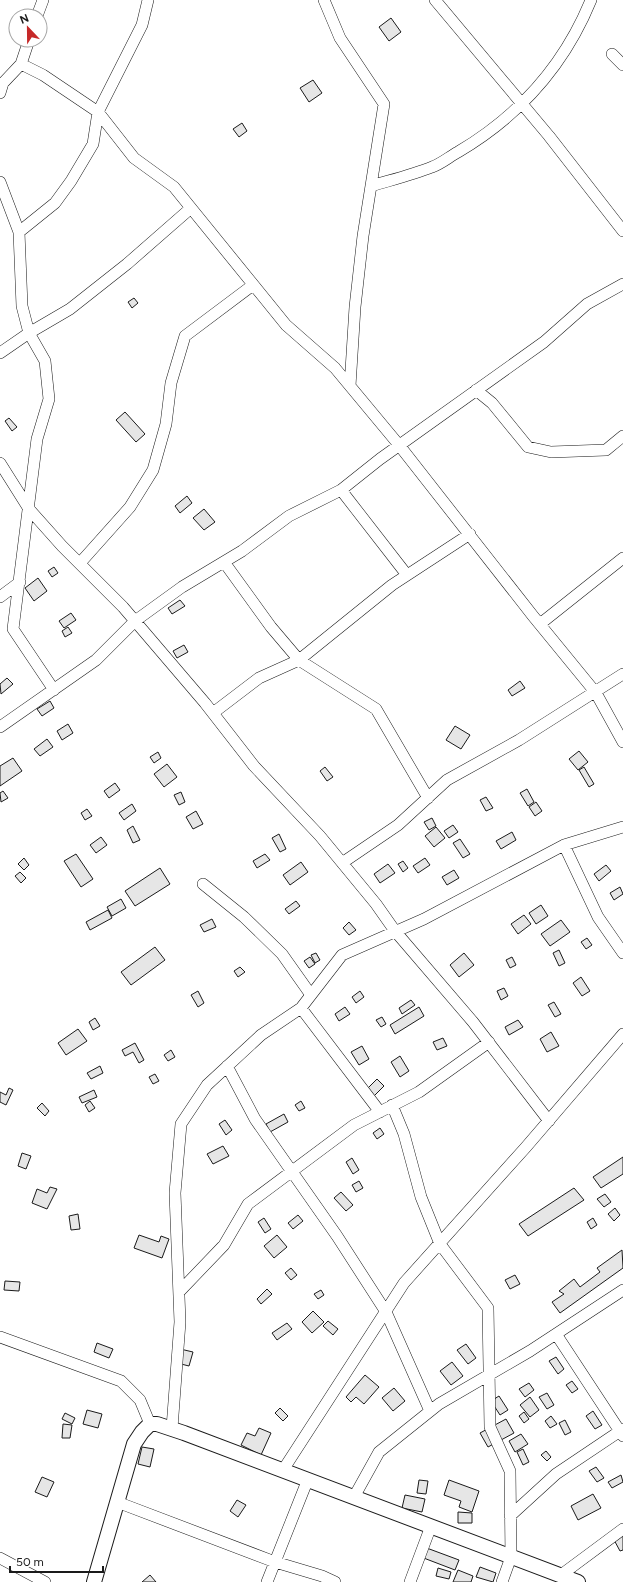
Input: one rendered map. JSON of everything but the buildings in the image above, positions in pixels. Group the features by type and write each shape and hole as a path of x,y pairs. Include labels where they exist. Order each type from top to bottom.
{"street":[{"path":"19,232 55,204 72,181 93,144 98,112 142,25 148,0"},
{"path":"324,0 340,38 384,104 371,186 355,307 350,386"},
{"path":"435,0 623,231"},
{"path":"371,186 432,167 482,138 522,105 562,56 583,20 591,0"},
{"path":"0,93 3,83 21,64 26,48"},
{"path":"612,54 623,65"},
{"path":"21,64 43,75 98,112 134,158 174,187 286,325 335,368 400,445 596,693 623,742"},
{"path":"0,182 19,232 22,306 29,333 45,361 49,399 36,439 29,509 13,629 54,690"},
{"path":"0,353 29,333 70,309 127,264 191,208"},
{"path":"0,727 96,660 136,621 182,587 242,551 289,516 341,490 400,445 544,342 587,304 623,284"},
{"path":"80,563 130,507 153,470 166,424 171,383 185,336 253,285"},
{"path":"476,390 492,403 528,447 551,452 606,450 623,436"},
{"path":"0,463 29,509 136,621 213,713 254,766 320,836 376,904 395,931 489,1042 549,1120"},
{"path":"341,490 407,575"},
{"path":"213,713 260,678 299,660 392,585 470,534"},
{"path":"540,624 623,558"},
{"path":"224,562 271,627 299,660 376,709 428,798"},
{"path":"0,597 20,582"},
{"path":"342,863 398,825 447,780 519,740 596,693 623,674"},
{"path":"172,1428 180,1322 175,1194 181,1124 207,1085 261,1035 301,1008 342,955 395,931 424,920 564,845 623,827"},
{"path":"564,845 598,917 623,953"},
{"path":"203,884 244,917 282,954 311,995"},
{"path":"301,1008 380,1112"},
{"path":"283,1470 404,1283 440,1244 623,1034"},
{"path":"179,1292 224,1245 248,1204 354,1125 419,1092 489,1042"},
{"path":"227,1066 255,1119 337,1236 386,1312 430,1412"},
{"path":"392,1106 404,1134 421,1197 440,1244 488,1308 490,1426 510,1471 511,1557 502,1582"},
{"path":"354,1497 379,1452 439,1404 556,1334 623,1290"},
{"path":"510,1516 556,1474 622,1432 556,1334"},
{"path":"0,1337 121,1381 140,1400 150,1424"},
{"path":"150,1424 172,1428 578,1582"},
{"path":"94,1582 134,1444 142,1432 150,1424"},
{"path":"267,1582 308,1479"},
{"path":"117,1502 275,1562 322,1576 335,1582"},
{"path":"410,1582 431,1526"},
{"path":"561,1575 623,1529"},
{"path":"0,1558 45,1582"}]}
